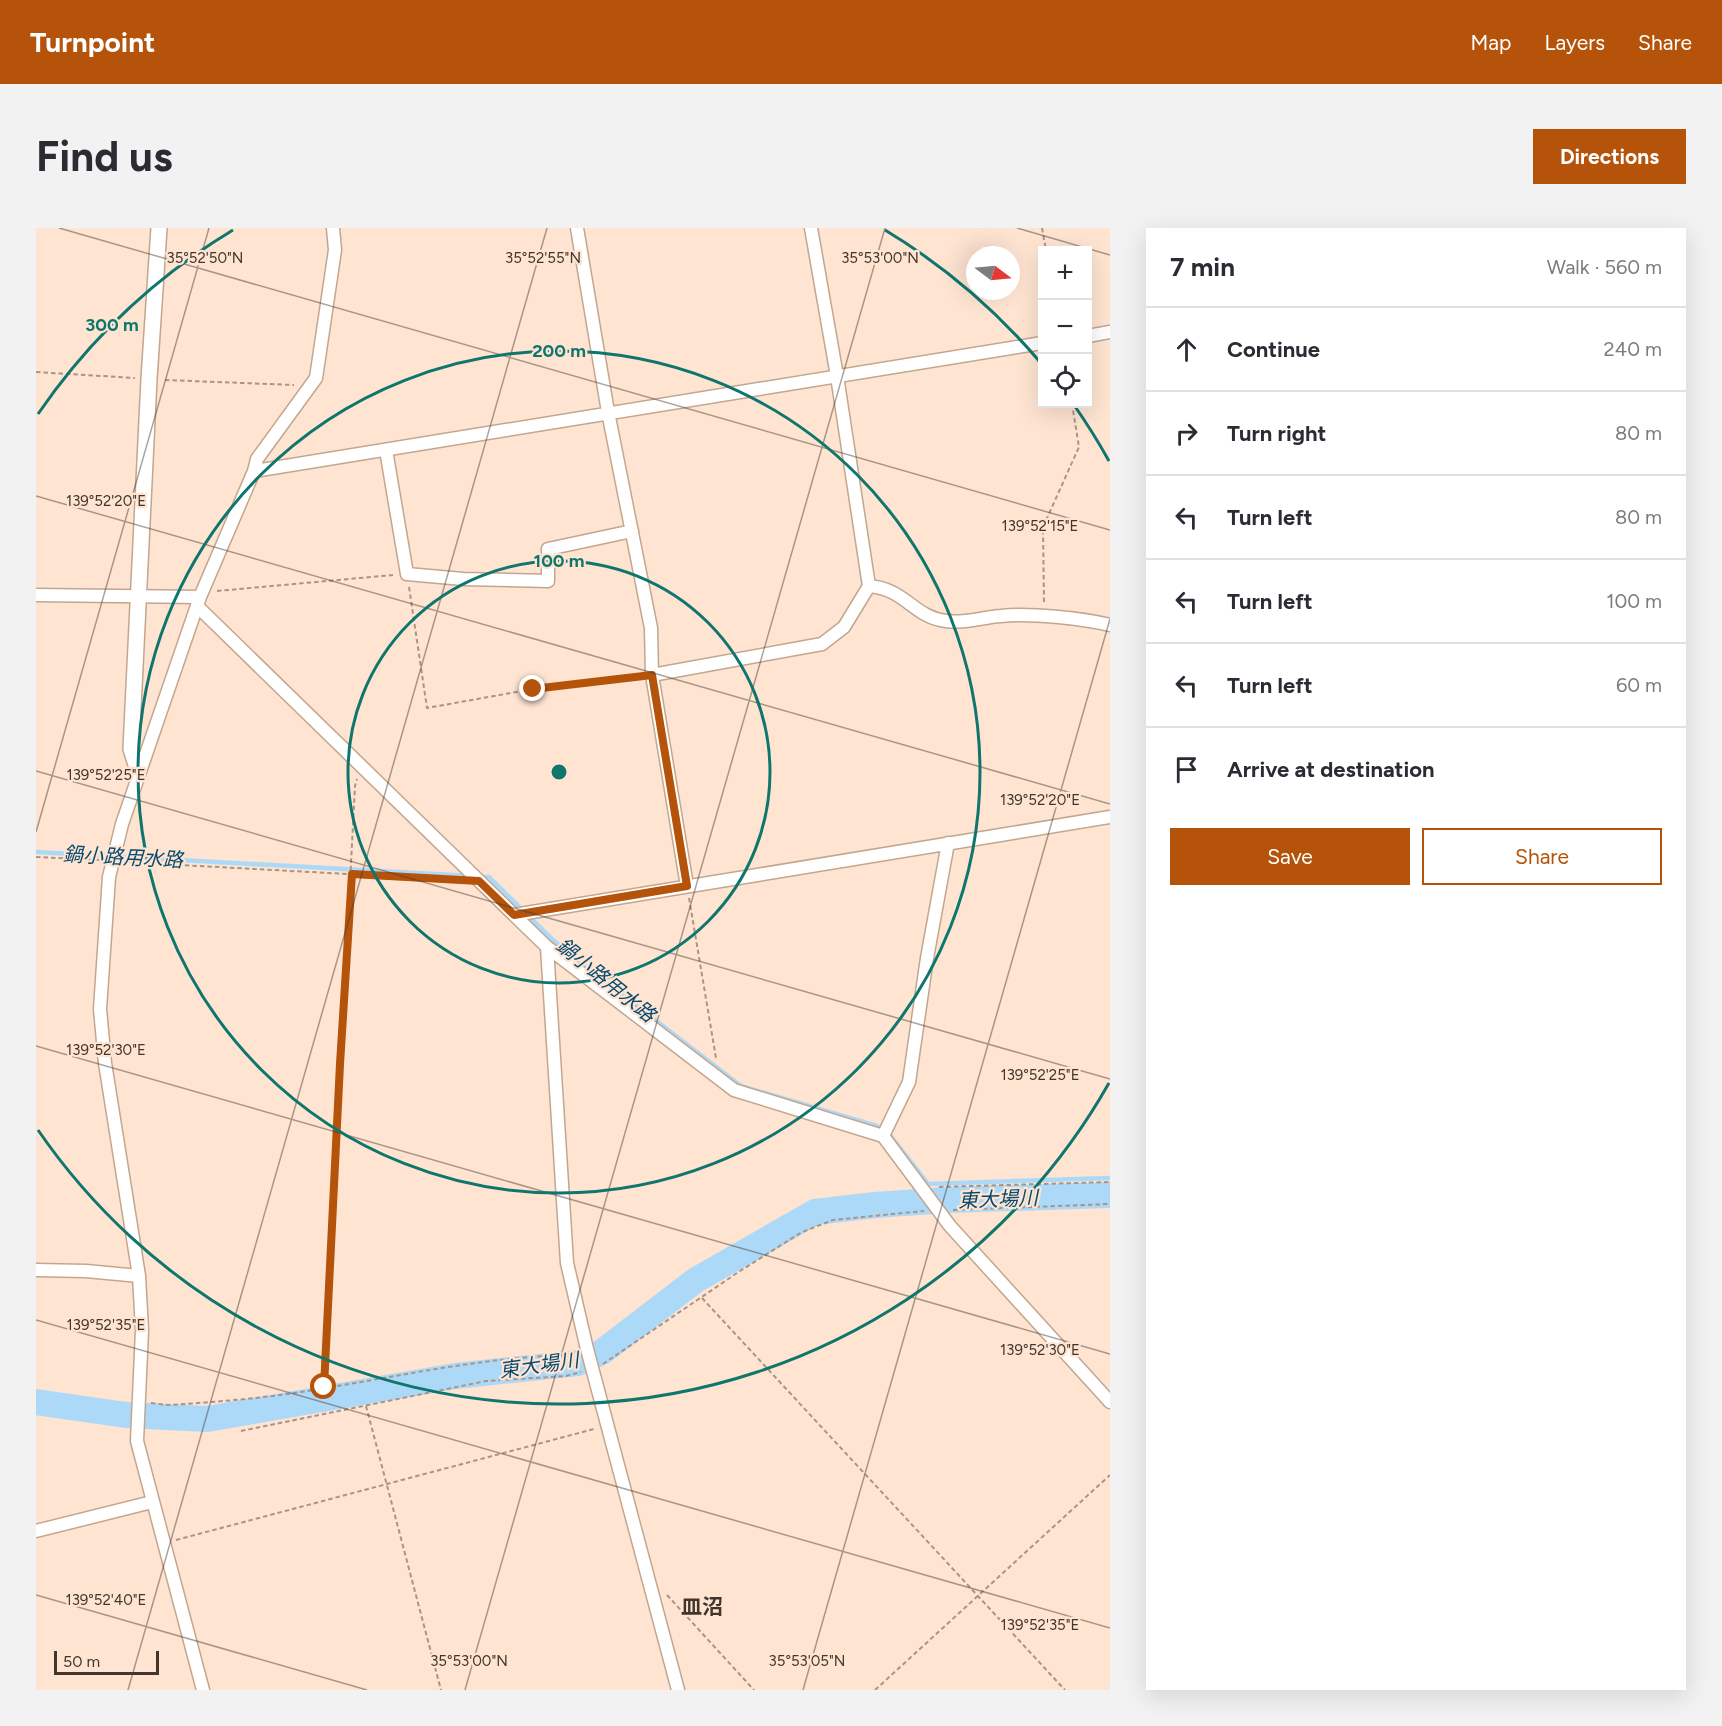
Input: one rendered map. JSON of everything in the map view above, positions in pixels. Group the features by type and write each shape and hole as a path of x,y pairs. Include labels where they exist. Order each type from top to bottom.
{"street":[{"path":"138,771 131,749 149,379 159,228"},
{"path":"203,1690 137,1441 142,1339 139,1276 105,1064 100,1009 109,877 138,771 200,598 257,459 316,378 334,249 333,228"},
{"path":"577,228 608,412 651,628 652,675 687,886"},
{"path":"652,675 822,644 844,627 869,586 837,376 811,228"},
{"path":"1092,335 1110,332"},
{"path":"254,471 1038,344"},
{"path":"386,450 406,574 463,579 548,581 548,549 632,531"},
{"path":"869,586 899,594 927,617 948,622 1003,615 1091,620 1110,624"},
{"path":"36,595 200,598 361,766 547,947 734,1090 883,1136 938,1210 1110,1402"},
{"path":"514,915 1110,817"},
{"path":"883,1136 909,1082 927,958 948,843"},
{"path":"547,947 567,1263 587,1349 678,1690"},
{"path":"36,1270 86,1271 139,1276"},
{"path":"36,1531 152,1502"}],"path":[{"path":"1042,228 1045,246"},
{"path":"36,372 298,385 308,390"},
{"path":"1044,617 1043,526 1079,447 1073,408"},
{"path":"200,598 406,574 427,708 533,689 652,675"},
{"path":"324,1387 356,786 361,766"},
{"path":"36,857 479,881"},
{"path":"687,886 719,1079"},
{"path":"921,1188 1110,1182"},
{"path":"242,1431 486,1381 566,1376 594,1369 616,1357 802,1233 833,1220 938,1210 1110,1204"},
{"path":"702,1298 1065,1690"},
{"path":"138,1402 168,1405 273,1396 498,1359 567,1355 587,1349"},
{"path":"366,1406 441,1690"},
{"path":"164,1544 608,1425"},
{"path":"875,1690 1110,1475"},
{"path":"647,1574 754,1690"}],"waterway":[{"name":"鍋小路用水路","path":"36,852 471,876"},
{"name":"鍋小路用水路","path":"480,877 489,877 573,957 741,1086 877,1126 889,1134 928,1184 1110,1178"},
{"name":"東大場川","path":"36,1402 126,1415 207,1419 455,1376 578,1363 602,1352 696,1280 815,1212 947,1200 1110,1195"}],"district":[{"name":"皿沼","path":"702,1607"}],"route":[{"path":"324,1387 352,874 479,881 514,915 687,886 652,675 533,689"}]}
